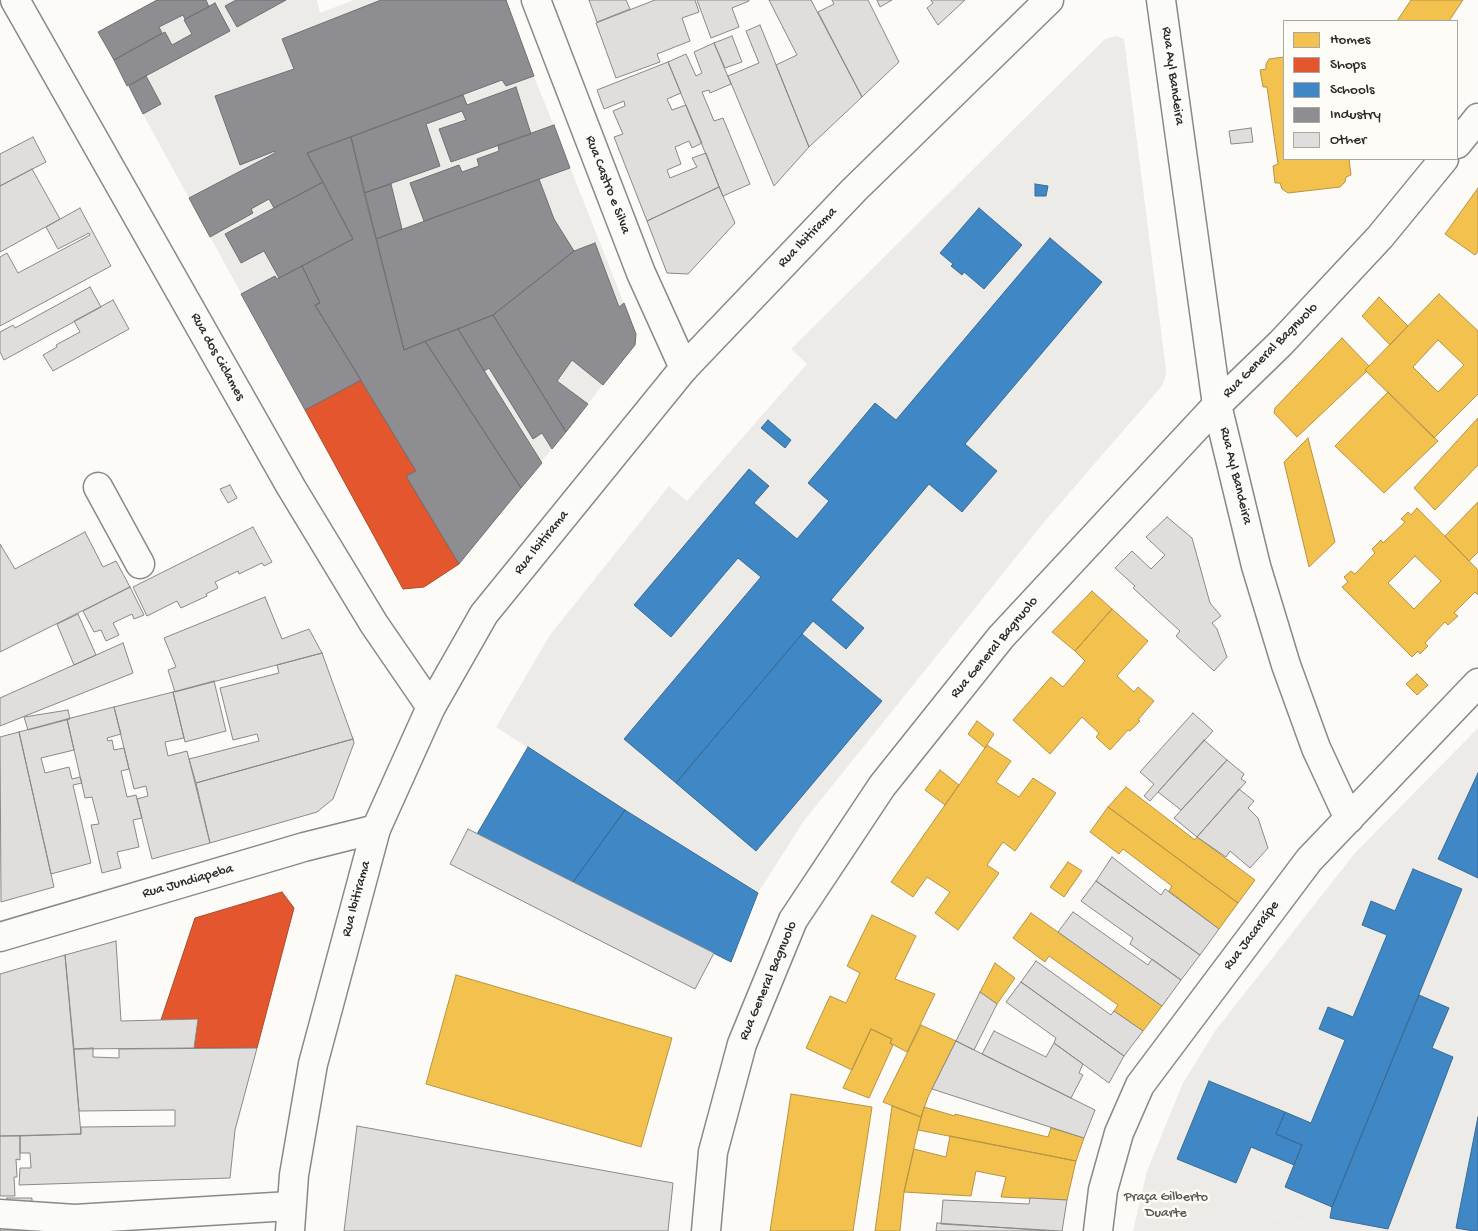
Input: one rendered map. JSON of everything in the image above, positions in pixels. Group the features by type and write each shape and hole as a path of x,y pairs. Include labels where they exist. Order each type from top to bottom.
{"street":[{"name":"Rua dos Ciclames","path":"15,0 291,488 374,624 431,707"},
{"name":"Rua Castro e Silva","path":"536,0 641,273 684,368"},
{"name":"Rua Ibitirama","path":"290,1219 294,1175 313,1064 376,829 431,707 484,614 684,368 854,190 1049,0"},
{"name":"Rua Ayl Bandeira","path":"1162,0 1217,405 1256,566 1286,665 1316,748 1349,819"},
{"path":"1458,143 1478,118"},
{"name":"Rua General Bagnuolo","path":"706,1231 713,1152 742,1044 793,920 882,786 1001,637 1217,405 1281,343 1380,237 1443,160"},
{"path":"98,487 140,564"},
{"name":"Rua Jacaraípe","path":"1098,1231 1103,1190 1119,1133 1140,1085 1309,860 1478,683"},
{"name":"Rua Jundiapeba","path":"0,937 304,847 376,829"},
{"path":"0,1214 76,1225 290,1219"}],"shaded area":[{"path":"157,0 317,0 320,13 354,0 506,0 636,334 635,345 459,564 361,380 305,410 98,32"},
{"path":"1116,36 1124,39 1166,370 1165,379 1161,387 1045,521 803,822 758,893 496,727 550,635 669,486 687,501 807,364 791,349 1105,39"},
{"path":"1478,728 1478,1231 1332,1231 1226,1204 1147,1171 1183,1083 1215,1031 1355,853"}],"green space":[{"path":"934,504 1002,563 917,664 848,605"},
{"name":"Praça Gilberto Duarte","path":"1147,1171 1226,1204 1332,1231 1133,1231"}],"building: Homes":[{"path":"1411,0 1463,0 1450,20 1398,20"},
{"path":"1283,57 1283,160 1349,160 1351,175 1346,177 1345,182 1340,187 1288,193 1282,189 1280,183 1275,183 1273,166 1278,164 1267,87 1263,87 1260,70 1266,69 1269,59"},
{"path":"1478,188 1478,251 1475,255 1445,234"},
{"path":"1439,294 1478,331 1478,394 1434,438 1365,370","holes":["1438,340 1464,365 1438,392 1413,367"]},
{"path":"1379,297 1408,326 1390,345 1362,316"},
{"path":"1342,338 1369,366 1365,370 1367,371 1297,437 1274,413 1275,408"},
{"path":"1388,392 1438,441 1384,493 1335,446"},
{"path":"1478,418 1478,465 1435,510 1414,488"},
{"path":"1308,438 1335,542 1309,567 1284,462"},
{"path":"1478,502 1478,552 1469,561 1445,536"},
{"path":"1417,508 1478,570 1478,595 1475,592 1454,613 1458,616 1448,625 1445,622 1425,643 1428,646 1420,654 1418,651 1412,657 1342,587 1348,582 1344,577 1351,571 1355,574 1375,553 1372,549 1381,540 1383,543 1405,522 1401,519 1408,512 1411,515","holes":["1415,556 1441,581 1414,609 1388,583"]},
{"path":"1092,591 1112,609 1075,651 1052,632"},
{"path":"1112,609 1148,641 1117,676 1134,692 1138,687 1154,701 1138,720 1140,721 1130,731 1128,730 1110,750 1096,737 1099,733 1082,717 1050,754 1013,720 1051,677 1063,687 1085,661 1075,651"},
{"path":"1417,674 1428,685 1417,695 1406,684"},
{"path":"977,721 994,734 985,748 968,734"},
{"path":"987,745 1011,761 996,782 1019,797 1033,778 1056,793 1015,851 1003,842 987,865 999,873 958,930 935,913 950,892 927,877 913,897 891,882"},
{"path":"940,770 959,785 945,805 925,790"},
{"path":"1126,787 1195,840 1197,837 1255,880 1238,903 1108,807"},
{"path":"1108,807 1238,903 1219,929 1169,891 1172,886 1123,849 1119,854 1090,832"},
{"path":"1068,862 1082,871 1064,897 1050,887"},
{"path":"1031,913 1162,1006 1143,1031 1114,1011 1118,1005 1049,956 1045,962 1013,938"},
{"path":"872,915 916,936 895,979 935,994 907,1052 890,1043 892,1039 871,1029 852,1070 806,1048 830,996 846,1003 860,973 847,966"},
{"path":"995,963 1015,978 997,1004 980,992"},
{"path":"456,975 672,1038 641,1147 426,1084"},
{"path":"921,1025 956,1041 928,1097 921,1117 883,1102"},
{"path":"871,1029 892,1039 890,1043 893,1045 869,1098 843,1088"},
{"path":"791,1094 872,1107 853,1231 770,1231"},
{"path":"892,1106 921,1117 904,1192 900,1231 875,1231"},
{"path":"924,1107 1048,1137 1051,1128 1084,1138 1076,1161 918,1130"},
{"path":"950,1136 1076,1161 1067,1200 1001,1197 1006,1177 976,1171 971,1196 904,1192 914,1149 946,1157"}],"building: Shops":[{"path":"361,380 416,471 406,476 459,564 424,587 403,589 305,410"},
{"path":"282,892 294,908 257,1048 194,1048 198,1019 161,1020 195,918"}],"building: Schools":[{"path":"1035,184 1048,186 1046,196 1035,196"},
{"path":"979,208 1022,245 984,289 964,272 962,275 951,266 953,264 940,253"},
{"path":"1050,238 1102,282 965,444 997,471 962,512 929,484 831,600 864,628 846,649 813,621 676,783 624,739 761,577 738,558 671,637 634,605 749,469 769,486 754,503 797,539 829,501 808,483 875,403 896,420"},
{"path":"768,420 791,440 785,448 761,428"},
{"path":"802,634 882,701 756,851 676,783"},
{"path":"528,747 625,810 573,882 477,834"},
{"path":"1478,773 1478,878 1438,859"},
{"path":"625,810 758,893 731,962 573,882"},
{"path":"1413,869 1462,889 1332,1207 1285,1187 1302,1145 1276,1134 1285,1112 1311,1123 1345,1040 1319,1029 1328,1007 1353,1017 1387,935 1362,925 1371,901 1395,911"},
{"path":"1419,995 1449,1008 1432,1048 1453,1057 1388,1229 1330,1218 1332,1207"},
{"path":"1209,1081 1285,1112 1276,1134 1302,1145 1294,1165 1251,1147 1236,1183 1177,1159"},
{"path":"1478,1117 1478,1231 1473,1231 1456,1228"}],"building: Industry":[{"path":"157,0 206,0 209,7 185,19 183,15 159,27 162,33 114,60 98,32"},
{"path":"236,0 286,0 237,27 225,6"},
{"path":"381,0 506,0 534,76 506,86 502,80 307,153 323,182 274,208 269,199 251,209 253,213 210,237 189,198 275,153 275,151 240,165 215,96 294,69 282,39"},
{"path":"215,3 230,31 127,86 114,60 165,32 172,45 192,34 184,20"},
{"path":"146,76 161,104 143,114 129,86"},
{"path":"516,87 531,134 451,162 439,129 466,120 462,111 426,124 440,166 364,193 351,137 463,95 467,105"},
{"path":"554,125 570,168 424,221 410,183 459,165 462,172 479,166 477,159 499,151 498,145"},
{"path":"351,137 404,350 425,341 521,488 459,564 406,476 416,471 315,305 320,303 302,266 353,239 307,153"},
{"path":"539,179 554,219 574,251 493,315 404,350 376,239"},
{"path":"323,182 353,239 279,278 264,251 241,263 225,234"},
{"path":"391,184 402,229 376,239 364,193"},
{"path":"595,243 619,307 624,303 636,334 635,345 603,385 572,360 557,381 588,404 566,432 493,315 574,251"},
{"path":"302,266 320,303 315,305 361,380 305,410 241,294 275,276 277,279"},
{"path":"493,315 566,432 552,449 542,433 533,439 489,368 484,371 458,329"},
{"path":"458,329 542,463 521,488 425,341"}],"building: Other":[{"path":"589,0 626,0 630,9 597,22"},
{"path":"655,0 695,0 699,12 682,18 690,41 657,54 660,62 616,78 596,23"},
{"path":"697,0 749,1 732,8 739,27 711,38"},
{"path":"769,0 811,0 862,97 809,147 776,65 797,55"},
{"path":"832,0 868,0 899,62 862,97 818,12 834,4"},
{"path":"877,0 892,0 880,7"},
{"path":"931,0 965,0 938,25 927,8 933,3"},
{"path":"760,25 809,147 774,186 728,76 759,63 746,31"},
{"path":"732,36 742,62 725,68 714,43"},
{"path":"714,43 731,84 710,93 709,90 702,92 714,121 723,118 750,184 723,196 668,62 686,54 696,76 702,73 694,52"},
{"path":"668,62 681,93 667,99 672,110 686,105 702,143 692,148 689,141 675,147 681,164 667,170 670,178 697,167 692,158 706,153 719,187 647,221 614,137 623,134 613,111 625,106 624,101 604,109 597,90"},
{"path":"1251,128 1253,142 1231,144 1229,131"},
{"path":"33,137 46,162 0,186 0,154"},
{"path":"32,169 60,219 0,252 0,186"},
{"path":"719,187 735,223 688,274 667,273 647,221"},
{"path":"80,208 111,266 0,326 0,257 7,253 18,273 90,235 89,233 58,249 46,227"},
{"path":"90,287 101,307 4,360 0,352 0,332 13,325 15,328"},
{"path":"113,300 129,329 53,371 43,355 57,347 56,345 80,332 74,321"},
{"path":"230,485 237,498 228,503 220,489"},
{"path":"1167,517 1192,538 1210,603 1221,616 1212,623 1217,629 1227,657 1214,671 1176,636 1180,631 1133,588 1135,586 1115,568 1132,551 1151,569 1165,555 1146,537"},
{"path":"253,527 272,562 264,566 262,563 239,574 238,571 215,582 218,588 206,594 207,596 181,608 177,601 147,616 133,587"},
{"path":"85,532 103,567 116,561 130,587 0,652 0,544 15,569"},
{"path":"130,587 144,615 134,619 132,614 113,623 119,635 106,641 101,630 94,632 83,611"},
{"path":"265,597 282,639 309,629 322,653 175,692 168,670 176,667 164,638"},
{"path":"78,614 96,655 74,665 57,624"},
{"path":"123,643 133,673 0,726 0,698"},
{"path":"322,653 353,739 196,783 189,759 259,741 257,734 233,740 220,688 279,673 277,665"},
{"path":"214,681 226,731 185,742 173,692"},
{"path":"173,692 184,738 165,742 168,756 187,751 210,843 152,859 137,799 148,796 146,786 134,789 114,707"},
{"path":"114,707 121,734 107,738 108,741 112,740 114,750 124,748 129,769 121,771 127,797 136,795 142,818 133,820 139,847 117,852 121,868 102,873 91,825 99,824 92,797 85,798 67,719"},
{"path":"68,710 70,719 28,730 24,717"},
{"path":"1193,713 1213,731 1150,801 1144,796 1154,784 1140,772"},
{"path":"67,719 74,750 41,758 45,773 69,767 72,779 80,777 82,783 73,785 91,863 51,874 19,732"},
{"path":"19,732 54,887 1,902 0,737"},
{"path":"353,739 354,743 333,799 317,812 210,843 196,783"},
{"path":"1204,740 1227,760 1181,810 1158,792"},
{"path":"1227,760 1244,774 1241,779 1246,782 1197,837 1174,818"},
{"path":"1239,789 1254,801 1248,808 1258,818 1268,848 1250,868 1230,851 1226,857 1197,837"},
{"path":"468,829 714,953 695,989 450,864"},
{"path":"1112,857 1161,895 1165,889 1219,929 1200,955 1096,881"},
{"path":"1096,881 1200,955 1181,980 1130,944 1133,938 1081,901"},
{"path":"1073,912 1148,965 1152,959 1181,980 1162,1006 1058,932"},
{"path":"116,941 121,1021 198,1019 194,1048 74,1049 65,955"},
{"path":"65,955 81,1134 0,1136 0,974"},
{"path":"1036,961 1111,1015 1114,1011 1143,1031 1124,1056 1021,982"},
{"path":"1021,982 1124,1056 1109,1083 1054,1043 1056,1038 1006,1002"},
{"path":"980,992 997,1004 974,1050 956,1041"},
{"path":"994,1031 1046,1057 1054,1043 1083,1064 1079,1073 1083,1075 1071,1098 982,1054"},
{"path":"956,1041 1095,1110 1084,1138 932,1089"},
{"path":"93,1048 93,1057 119,1058 119,1049 257,1048 235,1130 230,1178 19,1185 20,1168 31,1168 30,1153 20,1153 20,1136 81,1134 81,1127 175,1126 175,1110 79,1111 74,1049"},
{"path":"357,1126 673,1183 668,1231 344,1231"},
{"path":"0,1136 20,1136 20,1160 16,1159 17,1177 14,1177 15,1196 0,1196"},
{"path":"7,1198 32,1198 31,1231 0,1231 0,1202 7,1202"},
{"path":"1030,1198 1067,1200 1062,1231 941,1224 943,1200 1029,1204"},
{"path":"937,1223 1051,1231 936,1231"}]}
